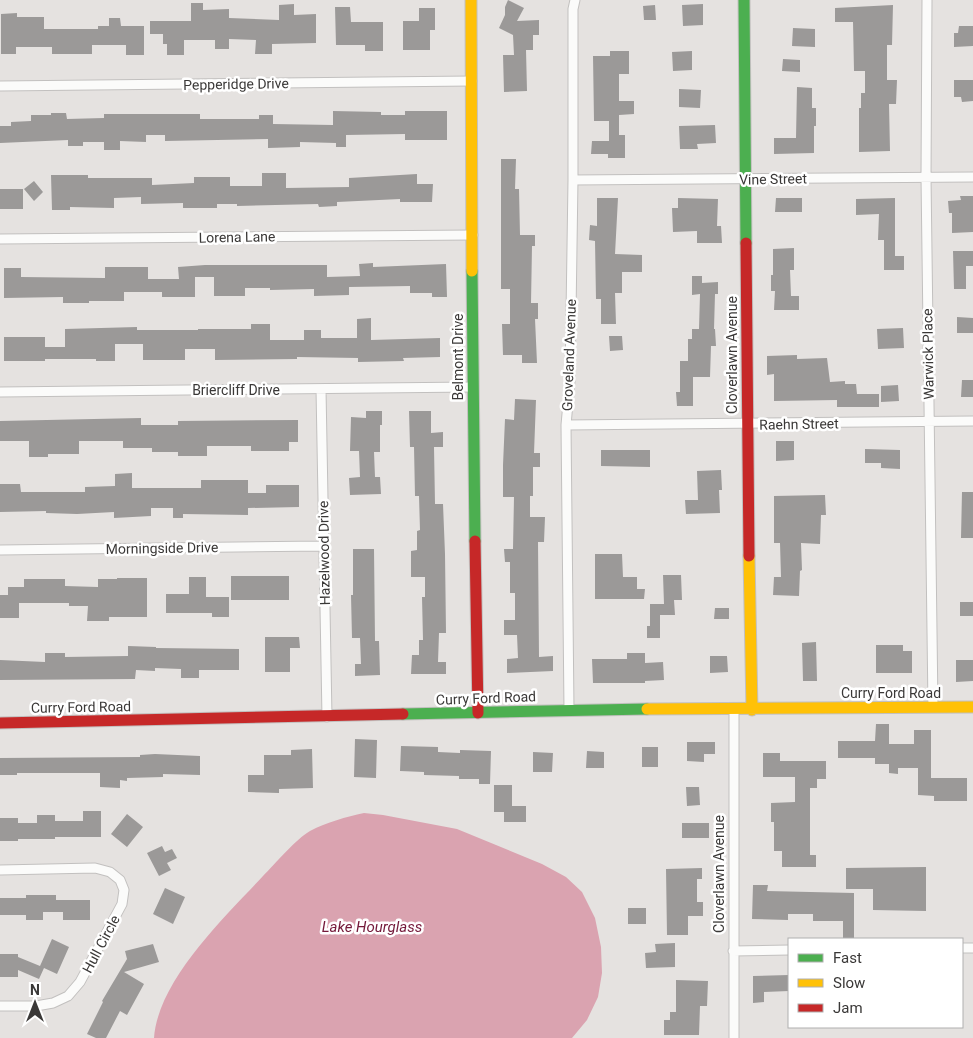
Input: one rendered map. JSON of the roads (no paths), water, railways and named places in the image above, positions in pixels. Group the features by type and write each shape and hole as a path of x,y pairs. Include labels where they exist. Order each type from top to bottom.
{"street":[{"name":"Belmont Drive","path":"471,0 473,387 478,713"},
{"name":"Groveland Avenue","path":"569,710 566,425 570,381 573,180 572,9 575,0"},
{"name":"Cloverlawn Avenue","path":"744,0 747,425 752,710"},
{"name":"Warwick Place","path":"927,0 926,177 932,707"},
{"name":"Pepperidge Drive","path":"0,86 472,81"},
{"name":"Vine Street","path":"573,180 973,176"},
{"name":"Lorena Lane","path":"0,239 473,235"},
{"name":"Briercliff Drive","path":"0,392 473,387"},
{"name":"Hazelwood Drive","path":"322,389 327,717"},
{"name":"Raehn Street","path":"566,425 747,425 973,421"},
{"name":"Morningside Drive","path":"0,550 323,546"},
{"name":"Curry Ford Road","path":"0,723 569,710 973,707"},
{"name":"Cloverlawn Avenue","path":"734,710 734,1038"},
{"name":"Hull Circle","path":"0,870 95,868 110,872 120,880 124,890 122,904 80,982 68,996 54,1003 36,1006 0,1006"},
{"path":"733,950 788,950"}],"water":[{"name":"Lake Hourglass","path":"364,813 457,829 542,864 566,877 582,892 595,918 601,947 602,973 598,997 587,1020 572,1038 154,1038 158,1016 167,994 180,972 230,910 304,835 330,822"}]}
